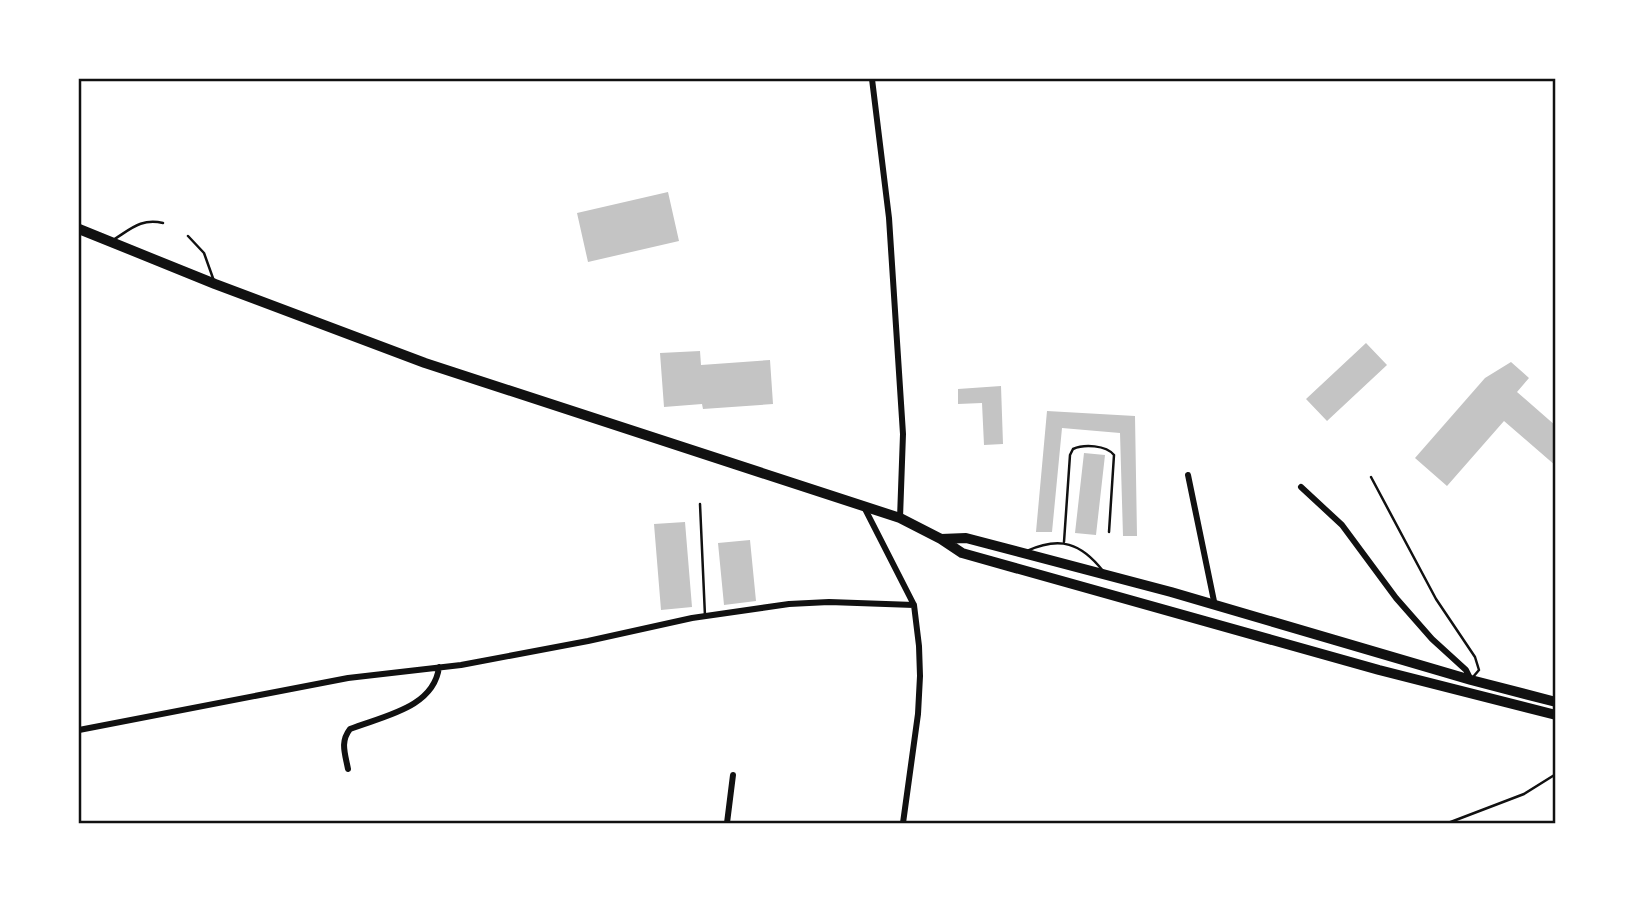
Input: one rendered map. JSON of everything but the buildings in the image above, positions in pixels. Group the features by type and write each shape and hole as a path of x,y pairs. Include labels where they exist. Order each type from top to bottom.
{"main road":[{"path":"79,229 215,284 425,363 900,518 962,553 1380,670 1556,715"},
{"path":"941,539 966,538 1023,553 1556,702"}],"street":[{"path":"872,79 889,218 903,434 900,518"},
{"path":"1188,475 1215,606"},
{"path":"1301,487 1342,525 1396,598 1432,639 1466,670 1471,680"},
{"path":"864,507 914,605 920,676 911,775 903,823"},
{"path":"79,730 348,678 439,667 588,641 705,616 789,604 829,602 914,605"},
{"path":"348,769 343,744 351,729 415,704 434,684 439,667"},
{"path":"727,823 733,775"}],"lane":[{"path":"110,242 139,223 151,220 163,223"},
{"path":"188,236 204,253 215,284"},
{"path":"1064,542 1070,455 1078,446 1111,450 1114,455 1110,532"},
{"path":"1371,477 1436,599 1475,657 1479,670 1471,680"},
{"path":"700,504 705,616"},
{"path":"1023,553 1047,544 1064,542 1083,550 1107,576"},
{"path":"1448,823 1524,794 1556,774"}]}
